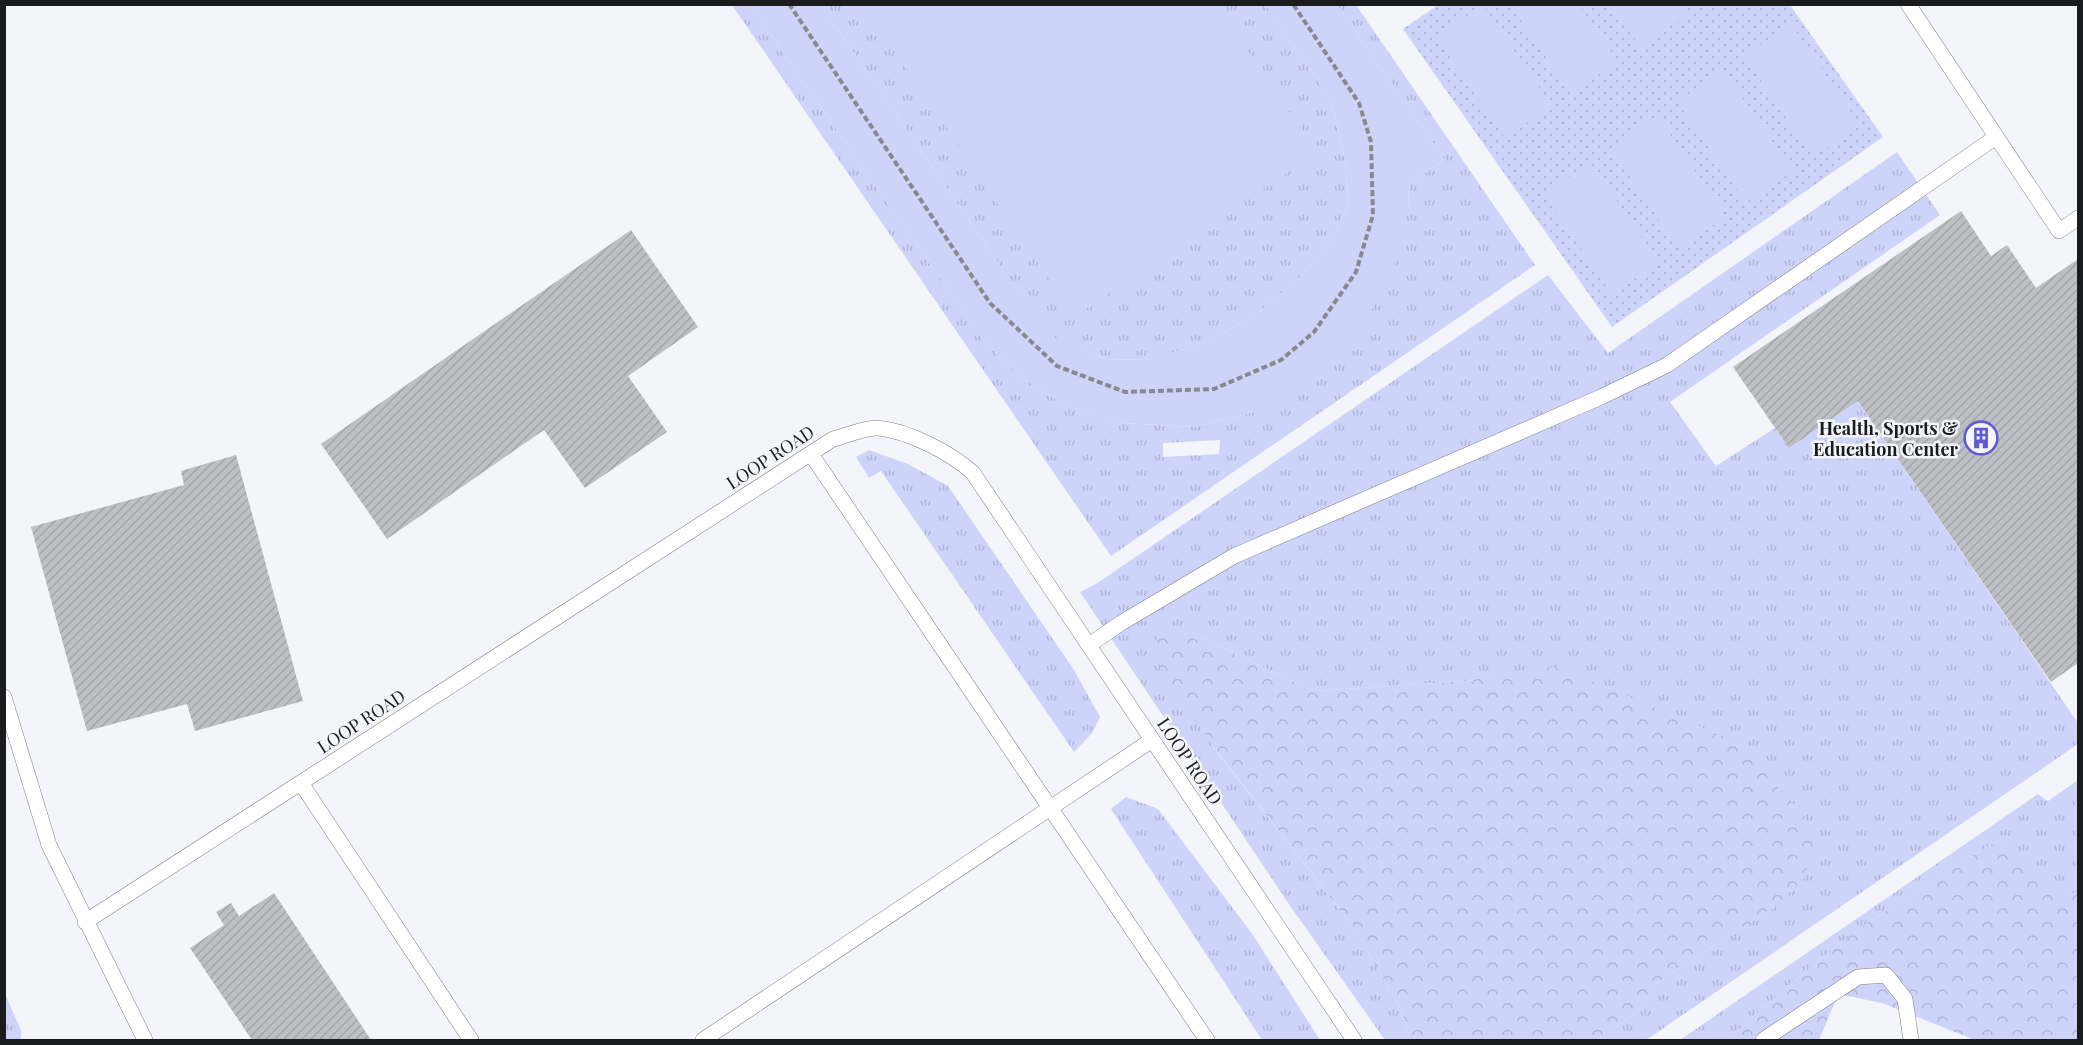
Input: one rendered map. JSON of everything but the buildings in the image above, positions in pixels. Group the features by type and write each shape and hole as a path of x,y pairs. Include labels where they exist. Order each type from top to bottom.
{"lane":[{"path":"1908,4 2059,231 2079,218"},
{"path":"1089,645 1121,623 1234,556 1601,397 1667,365 1996,136"},
{"name":"LOOP ROAD","path":"85,922 833,440 877,428 918,440 956,458 973,473 1354,1041"},
{"path":"811,454 1208,1041"},
{"path":"4,697 49,845 145,1041"},
{"path":"703,1041 1152,740"},
{"path":"301,783 471,1041"},
{"path":"1763,1041 1858,977 1886,975 1905,999 1911,1041"}],"path":[{"path":"789,4 990,303 1057,366 1125,392 1214,389 1281,360 1314,332 1356,272 1373,215 1371,142 1359,103 1293,4"}],"green space":[{"path":"732,5 750,5 982,339 1019,376 1065,405 1122,423 1194,427 1254,412 1408,208 1409,183 1445,160 1337,5 1356,5 1535,265 1111,556","holes":["1220,440 1219,454 1163,457 1163,443"]},
{"path":"750,5 821,5 1019,293 1054,337 1105,359 1150,360 1213,339 1256,314 1297,281 1331,240 1349,205 1345,160 1331,99 1266,5 1337,5 1445,160 1409,183 1408,208 1389,280 1357,334 1315,379 1254,412 1194,427 1122,423 1065,405 1019,376 982,339"},
{"path":"821,5 1266,5 1331,99 1345,160 1349,205 1331,240 1297,281 1256,314 1213,339 1151,360 1105,359 1053,337 1019,293"},
{"path":"864,5 1217,5 1317,153 1074,317"},
{"path":"1438,5 1790,5 1883,137 1612,327 1403,29"},
{"path":"1483,5 1552,106 1505,138 1436,37"},
{"path":"1510,5 1579,5 1618,61 1571,94"},
{"path":"1611,5 1680,5 1687,15 1640,47"},
{"path":"1791,24 1860,125 1813,157 1744,56"},
{"path":"1723,70 1793,171 1746,203 1677,102"},
{"path":"1657,115 1726,216 1679,249 1610,148"},
{"path":"1897,152 1940,215 1670,402 1716,466 1775,428 1789,448 1858,401 2078,723 2078,744 1646,1040 1595,1040 1637,1013 1658,982 1777,905 1558,667 1466,681 1313,691 1192,633 1213,747 1355,929 1401,1010 1410,1040 1385,1040 1293,910 1080,592 1096,584 1548,275 1608,353"},
{"path":"1590,162 1659,262 1612,295 1543,194"},
{"path":"869,450 908,464 948,486 1074,670 1100,717 1093,732 1074,752 881,471 869,478 856,457"},
{"path":"1159,633 1192,633 1313,691 1466,681 1558,666 1738,743 1806,818 1814,846 1804,878 1777,905 1658,982 1637,1013 1595,1040 1410,1040 1401,1010 1355,929 1208,740 1154,656"},
{"path":"2078,780 2078,895 2041,880 2015,861 2000,839 1867,923 1811,967 1726,1040 1680,1040 2038,794 2048,801"},
{"path":"1126,797 1158,809 1253,935 1320,1040 1262,1040 1111,809"},
{"path":"2000,839 2025,868 2053,885 2078,895 2078,1040 1975,1040 1882,1003 1838,994 1819,1040 1726,1040 1811,967 1867,923"},
{"path":"4,992 21,1030 21,1040 5,1040"}],"place":[{"name":"Health, Sports & Education Center","path":"1981,438"}]}
